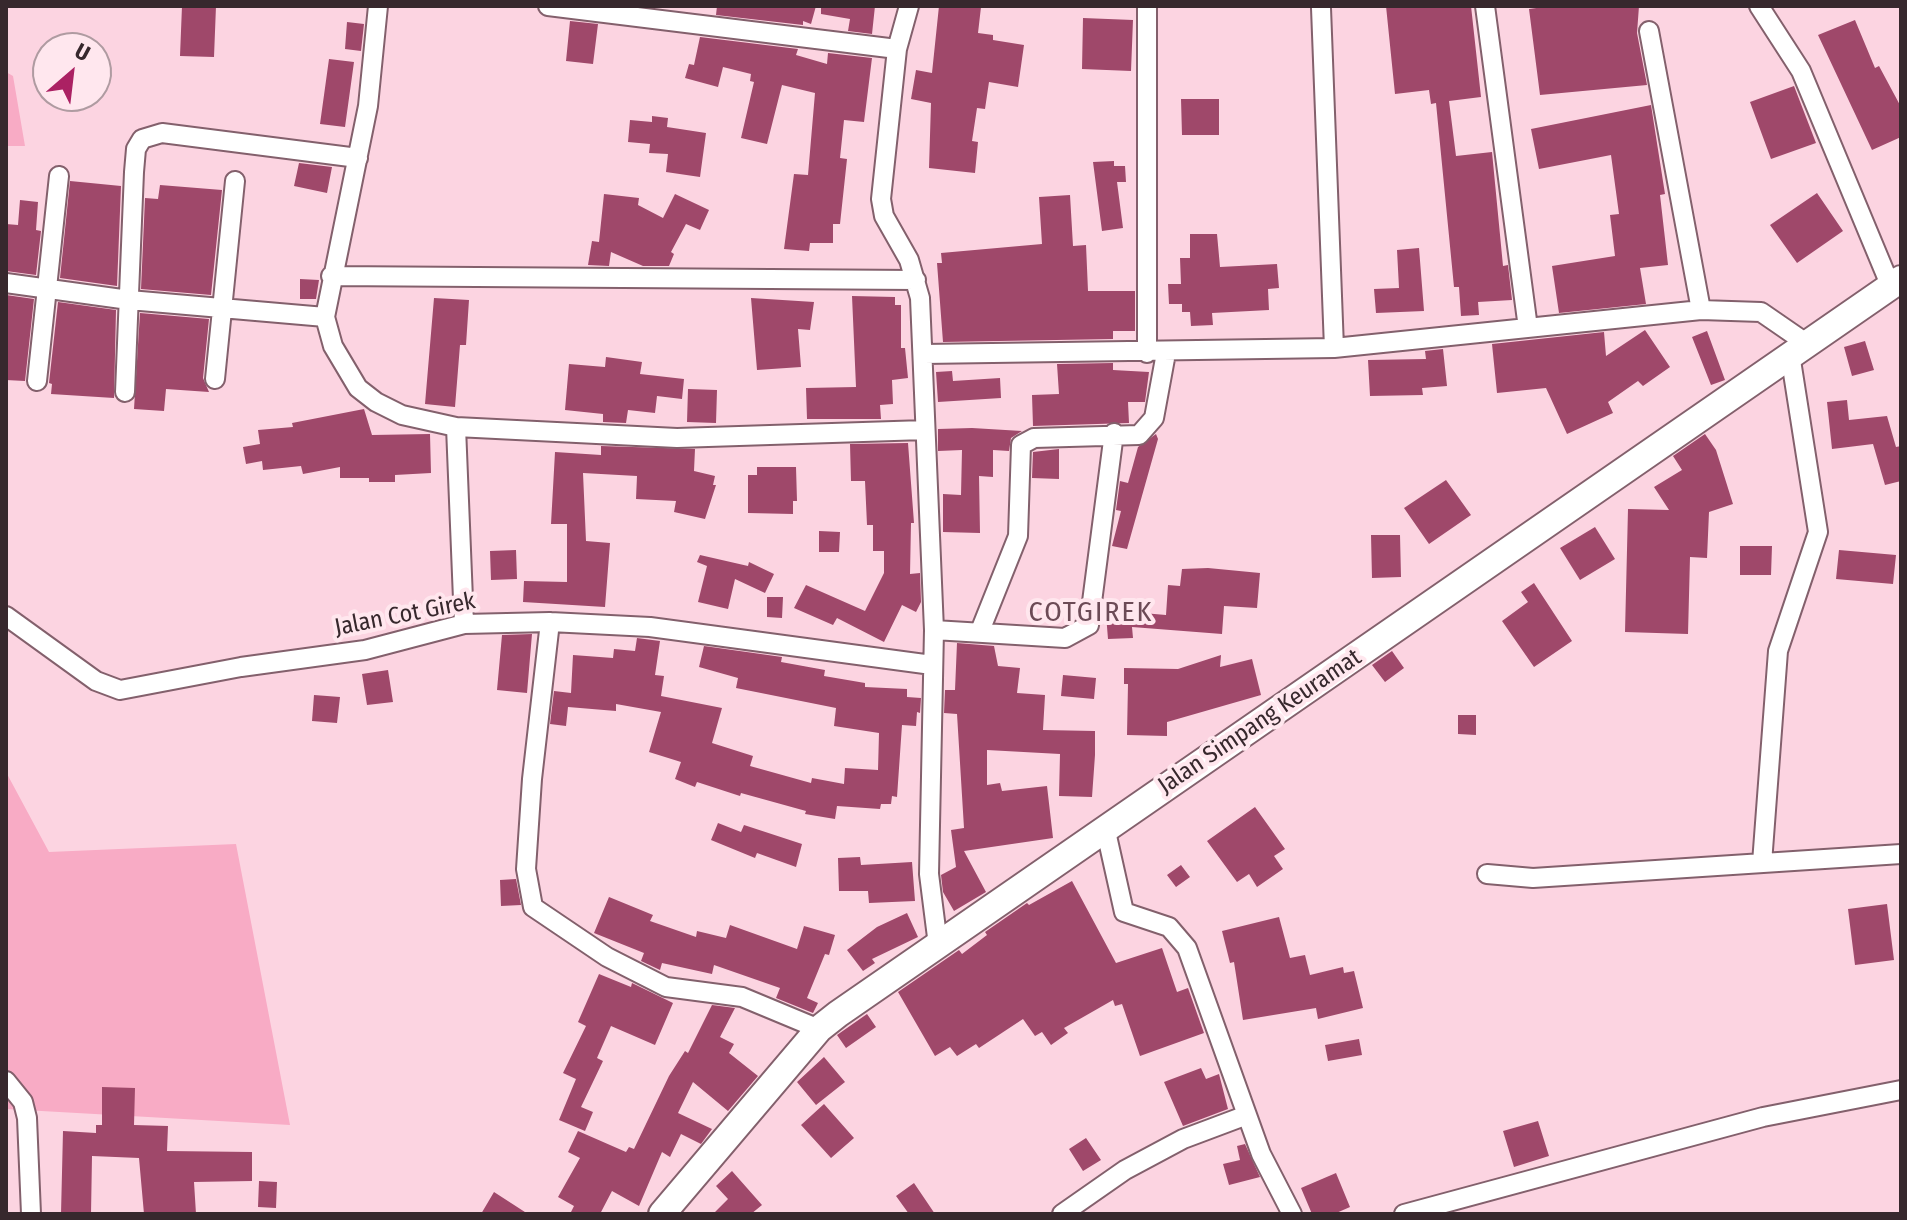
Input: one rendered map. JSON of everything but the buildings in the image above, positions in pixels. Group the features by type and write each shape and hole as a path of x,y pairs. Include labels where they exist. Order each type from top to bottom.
{"main road":[{"name":"Jalan Simpang Keuramat","path":"662,1214 819,1029 1105,827 1457,588 1798,348 1896,283"}],"street":[{"path":"378,6 370,89 325,317 333,346 358,388 376,402 402,415 456,427 677,438 925,430"},
{"path":"548,6 897,49"},
{"path":"909,6 897,49 881,199 884,216 916,280 924,354 934,630 929,874 938,945"},
{"path":"1147,6 1147,353"},
{"path":"1485,6 1528,328"},
{"path":"1759,6 1801,71 1896,283"},
{"path":"1321,8 1334,348"},
{"path":"1649,31 1701,310"},
{"path":"125,392 134,172 136,149 142,139 162,133 358,158"},
{"path":"37,381 59,176"},
{"path":"215,379 235,181"},
{"path":"331,276 916,280"},
{"path":"6,283 129,300 325,317"},
{"path":"924,354 1166,353 1334,348 1701,310 1761,312 1798,348 1818,532 1778,651 1762,863"},
{"path":"980,631 1018,536 1021,445 1034,438 1114,433 1139,435 1150,426 1166,353"},
{"path":"456,427 464,624"},
{"path":"934,630 1065,638 1089,625 1114,433"},
{"name":"Jalan Cot Girek","path":"6,616 96,681 120,690 241,667 365,650 464,624 550,622 650,627 932,665"},
{"path":"550,622 526,869 533,907 607,957 666,987 742,997 819,1029"},
{"path":"1105,827 1124,912 1169,927 1187,948 1269,1174 1292,1214"},
{"path":"1487,874 1533,878 1901,854"},
{"path":"6,1081 23,1102 27,1118 31,1214"},
{"path":"1404,1214 1763,1117 1901,1090"},
{"path":"1062,1214 1125,1170 1183,1139 1247,1115"}],"shaded area":[{"path":"6,72 13,76 25,146 6,146"},
{"path":"6,772 49,852 236,844 290,1125 6,1109"}],"district":[{"name":"COTGIREK","path":"1091,613"}]}
